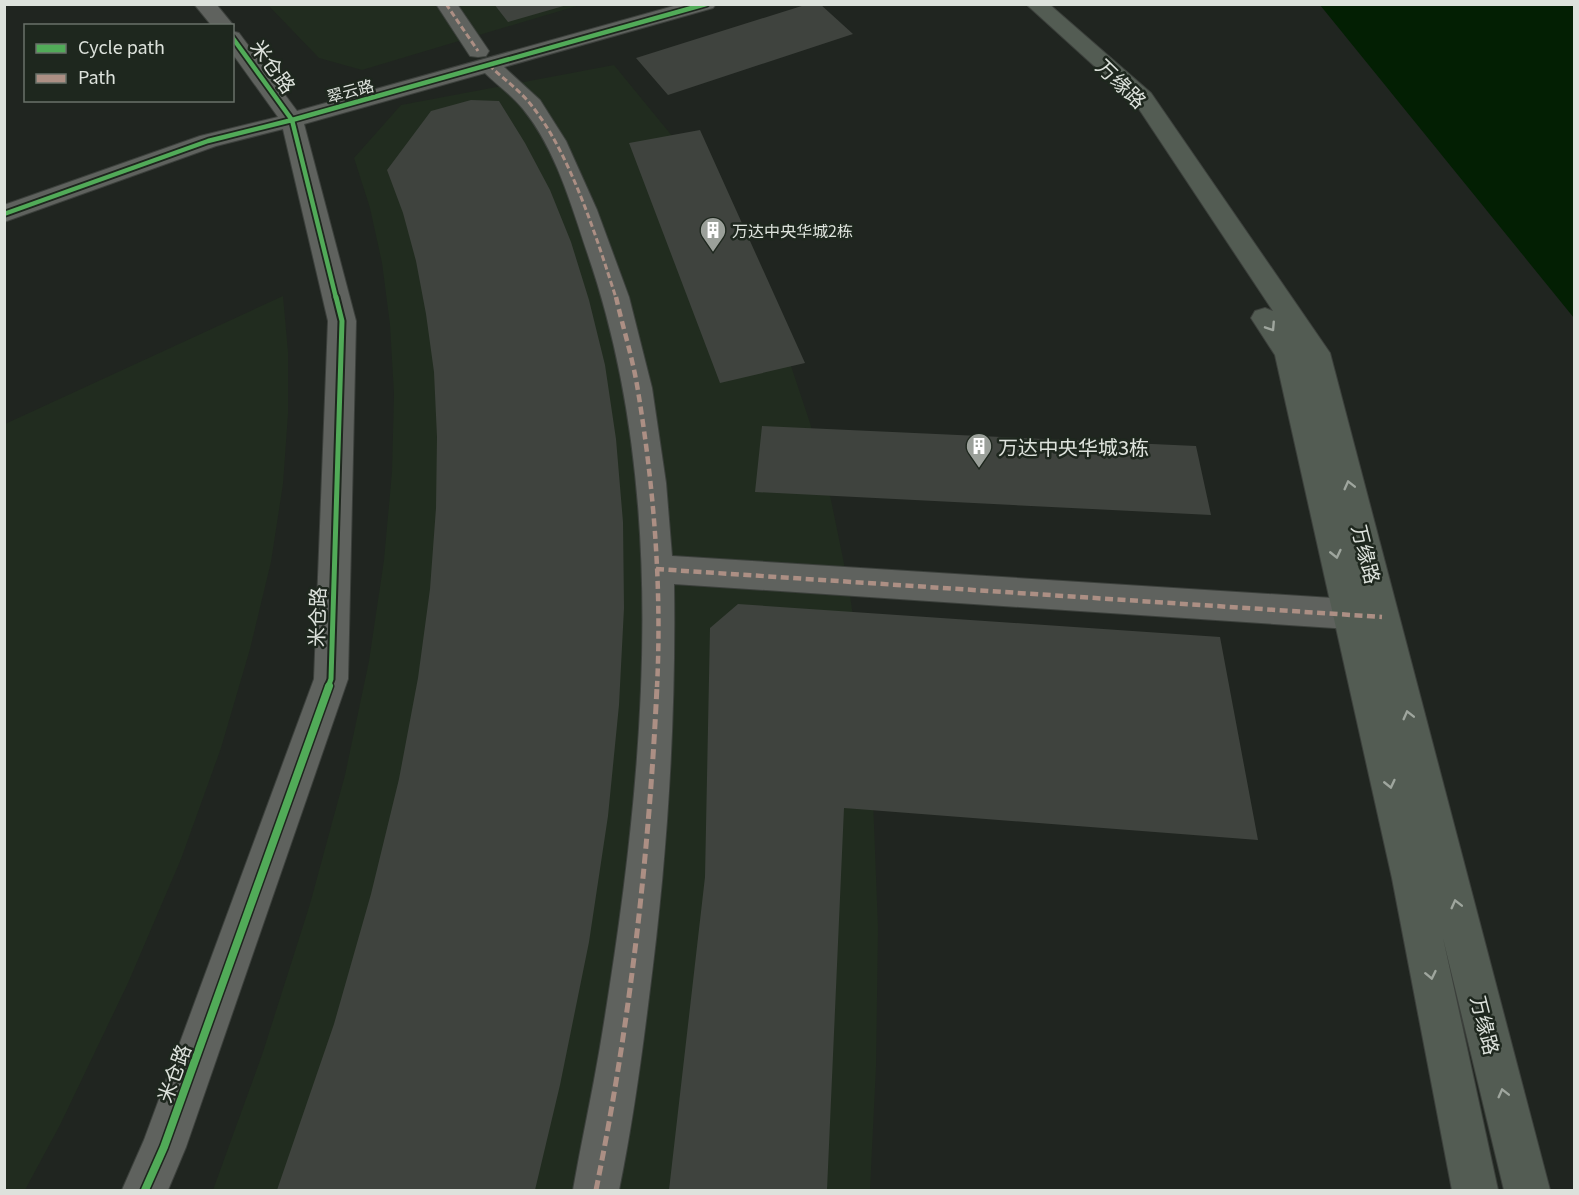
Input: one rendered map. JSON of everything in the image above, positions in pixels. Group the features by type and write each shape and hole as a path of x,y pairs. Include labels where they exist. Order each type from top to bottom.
{"main road":[{"name":"万缘路","path":"1015,4 1123,102 1289,354 1366,616 1527,1191"},
{"name":"万缘路","path":"1036,4 1143,98 1316,353 1366,616 1412,878 1475,1191"}],"street":[{"path":"204,4 222,24"},
{"path":"446,4 483,58 532,105 554,143 593,229 625,333 639,400 649,474 656,569 658,652 654,747 644,881 626,1023 596,1191"},
{"name":"翠云路","path":"483,58 646,4"},
{"name":"翠云路","path":"4,200 124,157 483,58 706,4"},
{"name":"米仓路","path":"145,1191 165,1147 331,679 342,321 287,113 234,40"},
{"name":"翠云路","path":"4,214 287,113"},
{"path":"656,569 1366,616"},
{"path":"1512,1132 1535,1191"}],"shaded area":[{"path":"268,5 580,5 362,70 319,58"},
{"path":"1320,5 1574,5 1574,318"},
{"path":"614,65 677,142 787,354 810,423 831,500 849,588 863,686 873,799 878,928 876,1067 870,1190 213,1190 262,1055 310,904 345,775 369,661 384,560 392,472 394,394 390,325 382,263 370,208 354,158 401,105"},
{"path":"283,296 288,352 288,414 283,484 271,562 250,649 221,748 181,859 128,983 60,1125 25,1190 5,1190 5,424"}],"building":[{"path":"494,4 567,4 567,5 508,22"},
{"path":"808,4 820,4 853,34 668,95 636,58"},
{"path":"471,100 499,101 550,190 571,242 589,300 605,365 616,439 623,522 624,608 619,705 608,816 589,942 560,1085 535,1190 277,1190 334,1024 371,894 399,779 418,678 430,589 436,508 437,437 434,372 416,261 403,213 387,170 431,111"},
{"name":"万达中央华城2栋","path":"700,130 805,363 720,383 629,143"},
{"name":"万达中央华城3栋","path":"762,426 1196,446 1211,515 755,492"},
{"path":"738,604 1220,637 1258,840 844,808 827,1190 669,1190 705,877 710,628"}],"marked path":[{"path":"446,4 478,51"},
{"path":"489,65 522,94 540,116 562,155 585,210 616,297 638,388 651,483 658,579 658,676 653,772 645,867 622,1046 596,1190"},
{"path":"656,569 1382,617"}],"cycle path":[{"path":"4,214 208,141 292,120 706,4"},
{"path":"145,1190 164,1147 331,679 342,321 292,120 234,40"}],"place":[{"name":"万达中央华城2栋","path":"713,253"},
{"name":"万达中央华城3栋","path":"979,469"}]}
